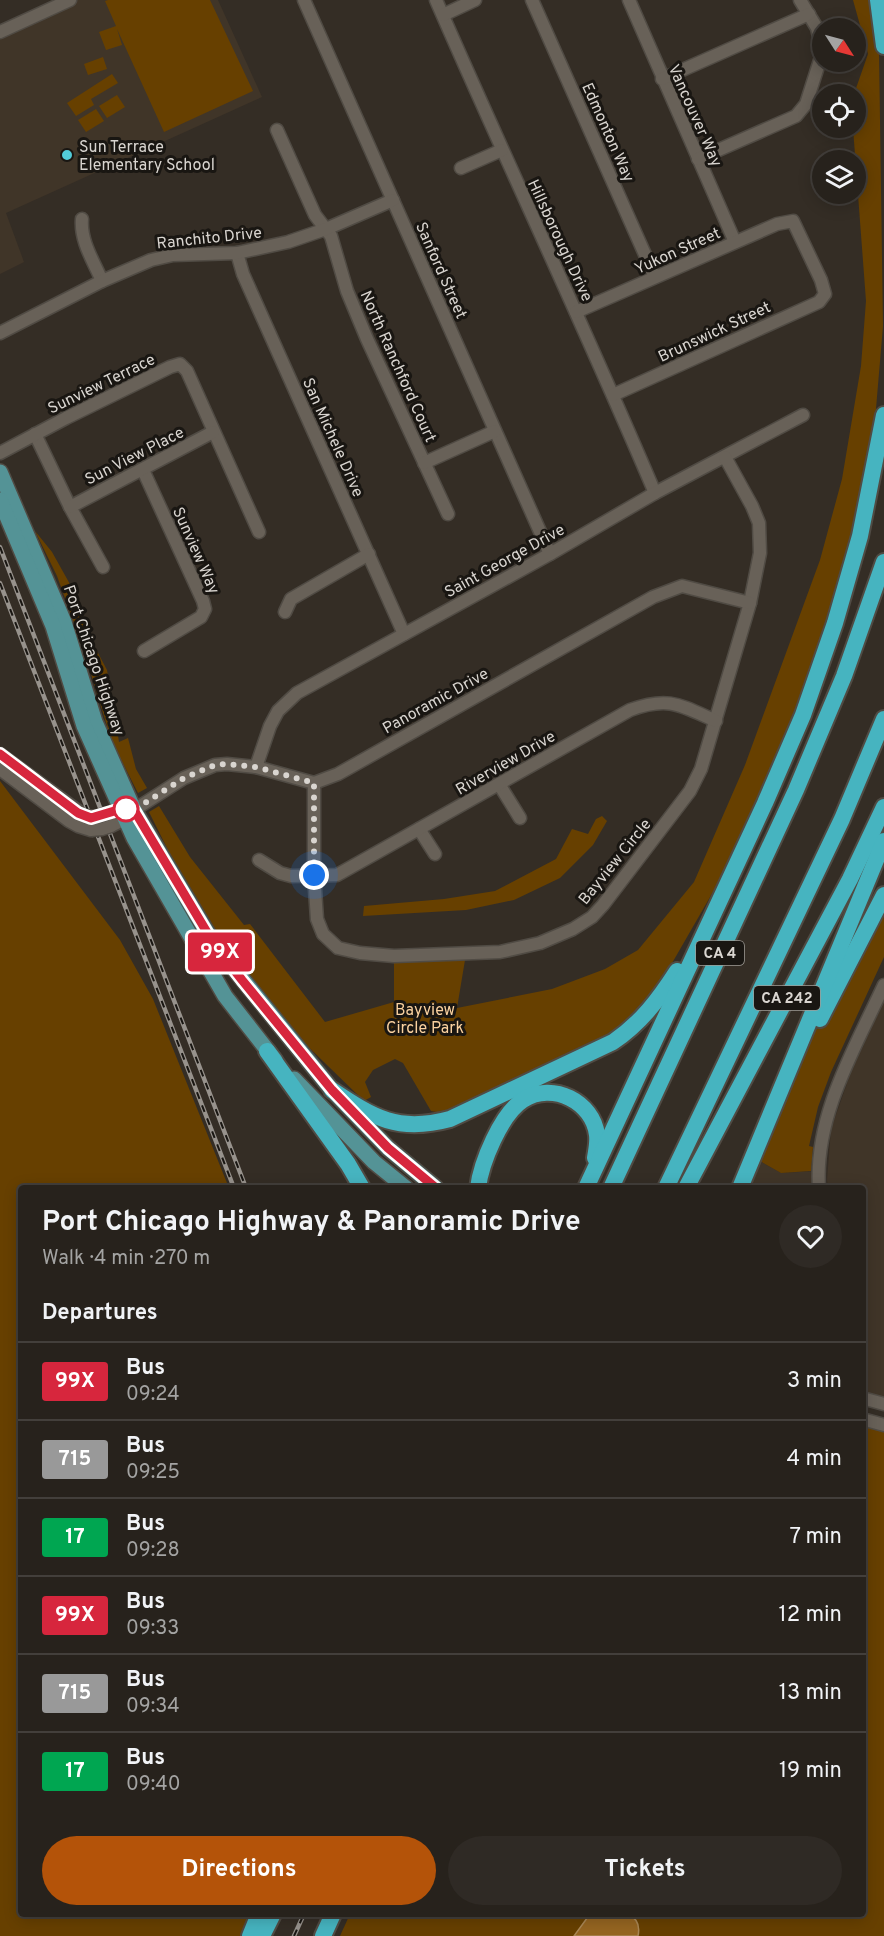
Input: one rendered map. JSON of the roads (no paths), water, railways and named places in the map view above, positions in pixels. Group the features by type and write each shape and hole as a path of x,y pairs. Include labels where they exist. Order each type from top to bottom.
{"highway":[{"path":"878,0 884,46"},
{"path":"586,1185 803,715 835,623 860,536 884,415"},
{"name":"CA 4","path":"612,1185 796,790 848,666 884,562"},
{"path":"667,1185 842,819 884,719"},
{"name":"CA 242","path":"688,1185 850,879 884,807"},
{"path":"741,1185 884,841"},
{"path":"332,1090 359,1108 382,1119 423,1126 468,1112 613,1042 639,1022 663,993 695,943 738,860"},
{"path":"760,1141 836,986 884,895"},
{"path":"267,1051 348,1164 360,1185"},
{"path":"479,1185 483,1167 507,1117 515,1106 526,1098 550,1093 562,1095 582,1105 594,1125 597,1148 586,1185"},
{"path":"250,1936 258,1917"},
{"path":"262,1936 272,1917"},
{"path":"323,1936 332,1917"}],"main road":[{"name":"Port Chicago Highway","path":"0,472 64,622 95,722 120,815 214,944 332,1090 388,1148 432,1185"},
{"name":"Port Chicago Highway","path":"0,500 53,626 84,726 120,815 225,996 267,1051 374,1162 402,1185"}],"street":[{"path":"0,32 70,0"},
{"name":"Sanford Street","path":"304,0 550,554"},
{"name":"Hillsborough Drive","path":"436,0 614,395 655,494"},
{"path":"442,15 475,0"},
{"name":"Edmonton Way","path":"532,0 655,277"},
{"name":"Vancouver Way","path":"629,0 735,242"},
{"path":"800,0 812,19"},
{"path":"662,79 809,14"},
{"path":"698,159 796,116 806,104 816,72"},
{"name":"North Ranchford Court","path":"277,130 315,215 331,236 347,291 363,330 448,514"},
{"path":"461,168 502,150"},
{"name":"Ranchito Drive","path":"0,333 102,281 151,260 173,255 237,253 288,242 326,229 393,200"},
{"path":"82,219 84,238 102,281"},
{"name":"Yukon Street","path":"576,312 777,224 793,221 825,294"},
{"name":"San Michele Drive","path":"237,253 243,274 404,634"},
{"name":"Brunswick Street","path":"614,395 819,302 825,294"},
{"name":"Sunview Terrace","path":"0,453 149,377 180,364 187,371 259,532"},
{"name":"Saint George Drive","path":"256,767 270,726 278,711 297,693 655,494 803,415"},
{"path":"424,463 495,431"},
{"name":"Sun View Place","path":"70,507 213,432"},
{"path":"35,434 70,507 103,567"},
{"name":"Bayview Circle","path":"314,783 316,919 323,934 330,942 347,951 394,956 500,951 540,943 573,930 592,917 690,790 701,769 716,721 750,603 760,553 759,523 725,457"},
{"name":"Sunview Way","path":"143,470 205,609 201,617 144,651"},
{"path":"285,612 291,599 369,554"},
{"name":"Panoramic Drive","path":"314,783 338,774 661,594 682,586 750,603"},
{"name":"Riverview Drive","path":"259,860 280,873 291,876 337,875 630,710 651,703 679,705 716,721"},
{"path":"0,754 78,813 97,817 120,815"},
{"path":"0,769 69,821 91,830 102,829 120,815 184,778 204,769 227,764 256,767 314,783"},
{"path":"499,784 520,818"},
{"path":"419,829 435,855"},
{"path":"819,1185 822,1138 828,1113 884,985"},
{"path":"866,1399 884,1404"},
{"path":"866,1420 884,1425"}],"railway":[{"path":"0,547 245,1185"},
{"path":"0,583 233,1185"},
{"path":"294,1936 303,1917"}],"place":[{"name":"Sun Terrace Elementary School","path":"67,155"}],"park label":[{"name":"Bayview Circle Park","path":"425,1018"}]}
